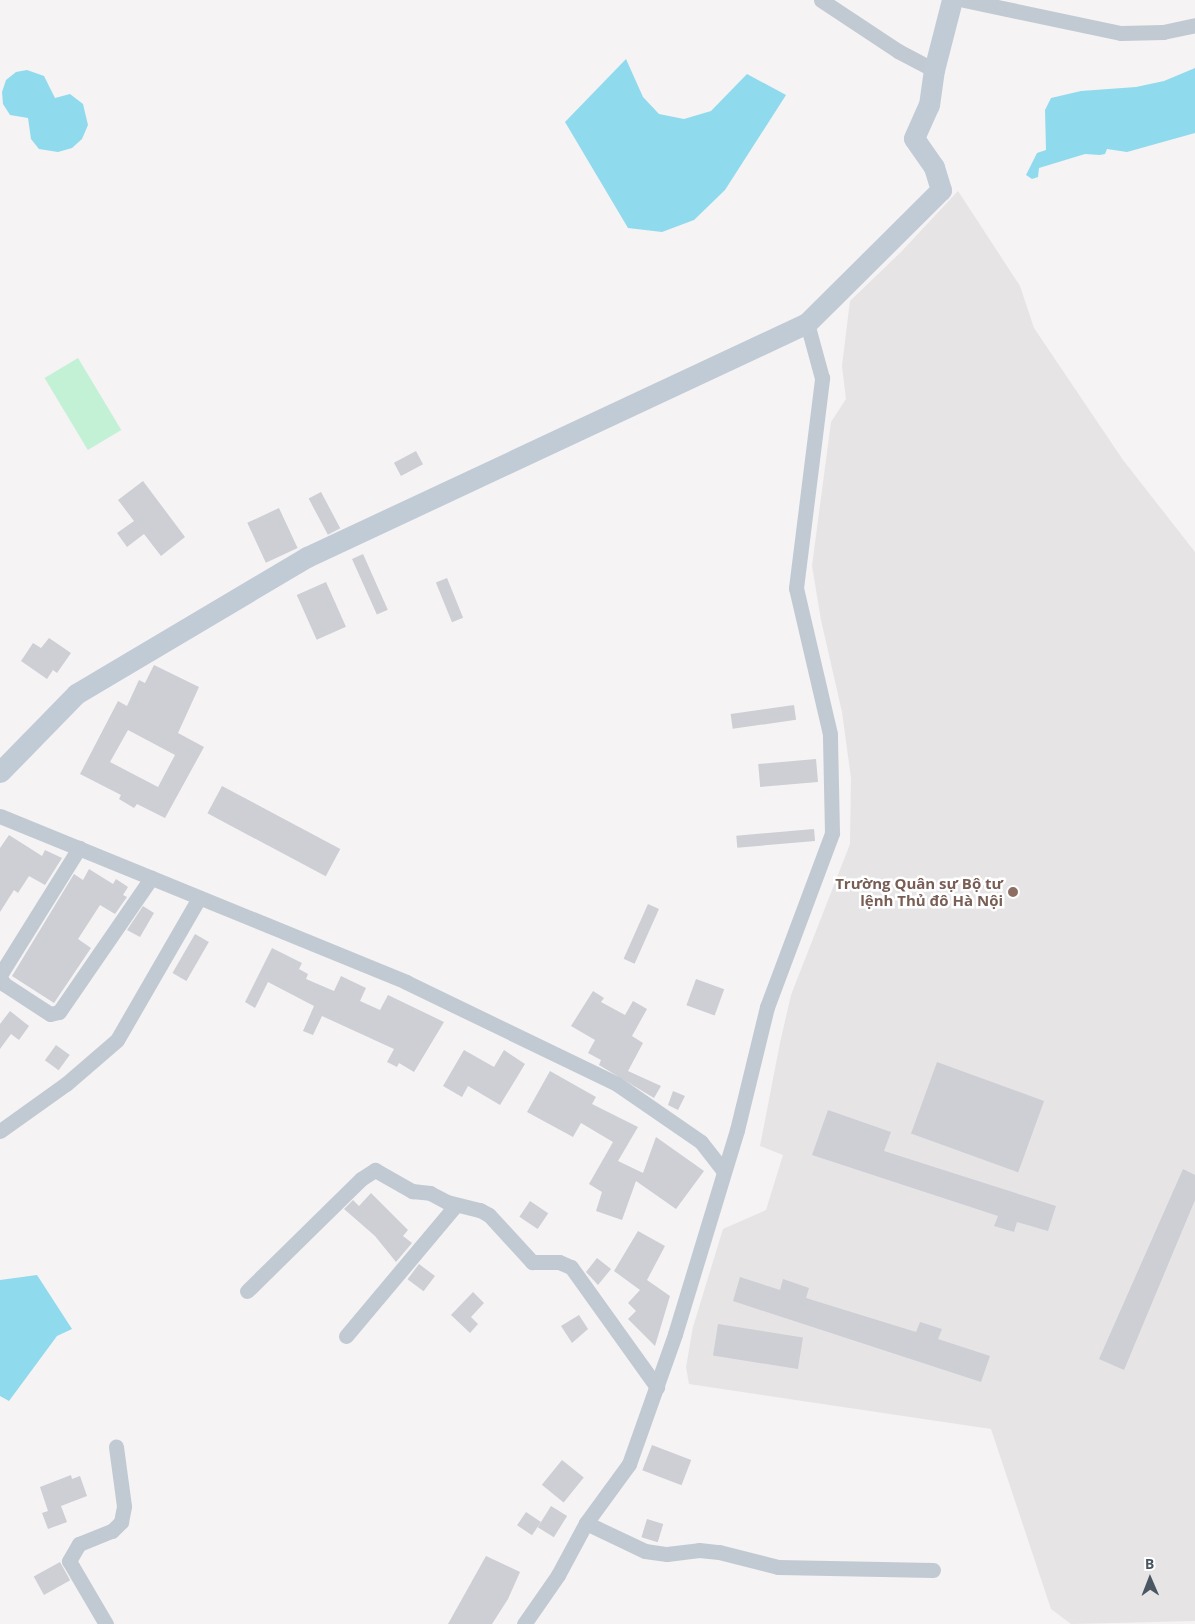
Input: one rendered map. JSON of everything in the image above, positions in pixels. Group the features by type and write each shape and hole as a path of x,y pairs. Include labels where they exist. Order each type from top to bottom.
{"street":[{"path":"822,0 890,46 934,70"},
{"path":"0,772 76,694 307,557 807,323 941,190 934,167 914,138 929,104 934,70 952,0"},
{"path":"964,0 1121,33 1163,32 1195,25"},
{"path":"524,1624 558,1575 586,1523 629,1464 657,1387 724,1171 767,1008 832,833 830,734 796,588 822,378 807,323"},
{"path":"0,816 406,982 617,1084 701,1142 724,1171"},
{"path":"79,848 0,976 4,984 50,1014 59,1012 151,878"},
{"path":"0,1130 66,1084 117,1040 199,898"},
{"path":"247,1291 368,1173 375,1170 404,1188 430,1193 456,1205 480,1210 489,1215 532,1262 559,1262 571,1267 657,1387"},
{"path":"346,1336 456,1205"},
{"path":"106,1624 69,1561 79,1544 112,1531 121,1522 124,1506 116,1447"},
{"path":"586,1523 645,1551 667,1554 699,1550 719,1552 778,1567 933,1570"}],"shaded area":[{"name":"Trường Quân sự Bộ tư lệnh Thủ đô Hà Nội","path":"958,191 1020,286 1034,328 1123,460 1195,552 1195,1621 1071,1624 1051,1609 991,1429 689,1384 686,1367 693,1327 723,1229 766,1210 783,1155 760,1146 791,995 850,844 851,778 842,712 821,620 812,566 831,422 846,399 842,366 850,301 901,252"}],"green space":[{"path":"78,358 121,430 88,450 45,378"}],"water":[{"path":"626,59 643,97 659,114 684,119 711,111 747,74 786,95 725,190 694,220 662,232 628,228 565,122"},
{"path":"1195,68 1195,133 1127,152 1107,149 1105,154 1085,154 1039,168 1038,177 1032,179 1026,175 1037,153 1046,150 1045,110 1051,98 1081,91 1136,87 1164,81"},
{"path":"27,70 44,76 55,98 70,94 83,104 88,125 82,139 72,148 58,152 39,149 31,139 28,118 10,115 3,104 2,92 6,80 16,72"},
{"path":"37,1275 72,1329 57,1336 9,1401 0,1396 0,1280"}],"building":[{"path":"416,451 423,464 401,476 394,463"},
{"path":"143,481 185,537 161,556 144,534 127,547 117,533 134,521 118,500"},
{"path":"321,492 340,528 328,535 309,499"},
{"path":"279,508 298,548 266,563 247,523"},
{"path":"363,554 388,610 377,615 352,559"},
{"path":"447,578 463,618 452,622 436,582"},
{"path":"326,582 346,627 317,640 297,595"},
{"path":"49,638 71,653 57,673 53,670 47,679 21,661 33,643 41,648"},
{"path":"154,665 199,687 178,733 204,747 165,818 137,804 134,808 119,799 121,795 80,774 118,701 127,706 139,680 145,683","holes":["128,730 175,755 158,787 110,762"]},
{"path":"794,705 796,720 733,729 731,714"},
{"path":"816,759 818,782 760,787 758,764"},
{"path":"222,786 340,849 326,876 207,813"},
{"path":"814,829 815,841 737,848 736,836"},
{"path":"9,835 42,856 45,850 62,858 45,885 29,876 18,893 14,890 0,912 0,848"},
{"path":"89,869 113,884 116,879 128,887 123,895 127,897 115,914 100,905 78,939 91,948 54,1003 12,976 74,874 83,880"},
{"path":"648,904 659,909 635,964 624,959"},
{"path":"143,906 154,913 140,937 127,930"},
{"path":"195,934 209,942 186,981 172,973"},
{"path":"272,948 302,963 299,969 308,974 306,979 334,991 341,976 366,988 360,1001 380,1010 388,995 444,1022 414,1072 399,1063 397,1067 387,1062 394,1049 322,1016 313,1035 303,1031 314,1006 268,982 255,1008 245,1002"},
{"path":"696,979 724,989 715,1016 686,1005"},
{"path":"593,991 604,998 601,1002 625,1015 633,1001 647,1009 632,1036 643,1043 628,1071 661,1086 654,1098 599,1065 601,1060 588,1053 595,1040 571,1026"},
{"path":"10,1011 29,1026 19,1040 11,1034 0,1049 0,1024"},
{"path":"56,1045 70,1055 59,1070 45,1060"},
{"path":"464,1050 494,1067 504,1050 525,1064 500,1105 468,1086 462,1097 443,1086"},
{"path":"937,1062 1044,1101 1018,1172 911,1133"},
{"path":"550,1071 596,1097 592,1104 638,1127 618,1161 643,1173 656,1137 704,1171 676,1209 636,1181 622,1220 596,1211 602,1192 589,1184 613,1142 581,1123 573,1137 527,1112"},
{"path":"673,1091 685,1096 678,1110 668,1105"},
{"path":"828,1110 891,1132 884,1151 1056,1206 1048,1231 1017,1222 1014,1232 994,1226 998,1216 812,1155"},
{"path":"1183,1169 1195,1175 1195,1200 1124,1370 1099,1359"},
{"path":"371,1193 408,1230 403,1236 412,1243 396,1262 375,1236 344,1209 353,1200 359,1206"},
{"path":"530,1201 548,1213 538,1229 519,1217"},
{"path":"638,1231 665,1246 647,1280 670,1296 655,1346 628,1319 636,1311 628,1303 640,1290 614,1271"},
{"path":"597,1258 611,1269 598,1285 586,1272"},
{"path":"419,1264 435,1276 424,1291 408,1279"},
{"path":"740,1277 780,1290 783,1279 809,1288 806,1298 916,1332 920,1322 942,1329 938,1339 990,1356 981,1382 733,1301"},
{"path":"473,1292 484,1303 471,1317 478,1324 470,1333 451,1315"},
{"path":"579,1315 588,1329 572,1343 561,1326"},
{"path":"718,1324 803,1337 798,1369 713,1356"},
{"path":"652,1445 691,1460 682,1485 642,1470"},
{"path":"562,1460 584,1478 564,1502 542,1485"},
{"path":"71,1475 72,1479 80,1476 87,1496 61,1506 67,1522 48,1529 42,1513 48,1511 40,1487"},
{"path":"551,1506 567,1516 554,1537 538,1527"},
{"path":"526,1512 541,1522 532,1535 517,1525"},
{"path":"647,1519 663,1524 658,1542 641,1537"},
{"path":"486,1556 520,1572 508,1599 492,1624 448,1624"},
{"path":"60,1562 70,1580 44,1595 34,1577"}],"place":[{"name":"Trường Quân sự Bộ tư lệnh Thủ đô Hà Nội","path":"1013,892"}]}
